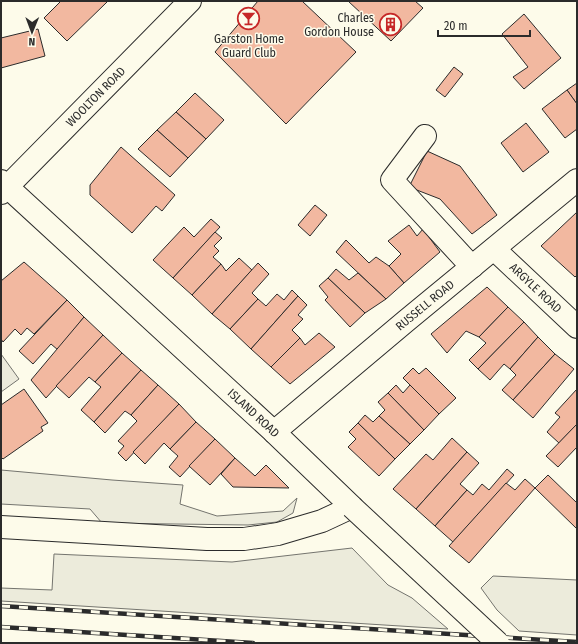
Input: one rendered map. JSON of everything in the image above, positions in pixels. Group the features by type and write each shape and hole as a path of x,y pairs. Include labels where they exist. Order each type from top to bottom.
{"street":[{"name":"WOOLTON ROAD","path":"3,187 190,1"},
{"path":"425,136 392,180 472,267"},
{"name":"RUSSELL ROAD","path":"274,432 577,180"},
{"name":"ISLAND ROAD","path":"3,187 274,432 498,643"},
{"name":"ARGYLE ROAD","path":"494,248 577,327"},
{"path":"1,527 208,539 244,539 278,534 322,521 352,507"}],"shaded area":[{"path":"1,354 19,379 1,392"},
{"path":"1,470 183,485 180,504 217,516 283,511 297,498 293,513 277,522 248,525 102,523 90,509 1,504"},
{"path":"352,548 388,585 412,598 448,629 1,601 1,588 52,590 54,554 232,562"},
{"path":"493,576 577,580 577,635 519,631 497,610 481,588"}],"building":[{"path":"61,1 107,2 67,41 44,18"},
{"path":"258,1 302,1 356,52 286,124 215,52"},
{"name":"Charles Gordon House","path":"348,1 415,1 423,8 391,41"},
{"path":"524,14 561,58 524,89 513,77 528,67 502,34"},
{"path":"38,29 45,56 1,68 1,38"},
{"path":"454,67 463,74 445,97 436,90"},
{"path":"577,83 577,104 567,90"},
{"path":"567,90 577,104 577,129 565,138 542,109"},
{"path":"195,93 224,120 206,139 176,112"},
{"path":"176,112 206,139 188,158 157,130"},
{"path":"526,123 549,152 523,172 501,143"},
{"path":"157,130 188,158 170,177 138,149"},
{"path":"121,147 175,195 162,211 156,206 132,233 90,195 90,185"},
{"path":"427,151 460,166 497,215 472,234 440,199 409,187"},
{"path":"315,205 327,215 310,236 298,225"},
{"path":"577,212 577,275 575,277 541,246"},
{"path":"211,219 220,227 173,278 153,260 184,227 194,237"},
{"path":"409,225 417,236 423,229 440,252 404,283 389,266 401,254 388,241"},
{"path":"215,232 222,238 214,246 219,251 213,257 221,264 192,295 173,278"},
{"path":"346,240 369,263 376,257 389,266 404,283 386,299 336,252"},
{"path":"239,258 252,270 212,314 192,295 221,264 226,271"},
{"path":"24,262 67,300 34,334 27,328 21,335 15,329 3,342 1,339 1,281"},
{"path":"258,263 269,274 252,293 258,299 230,329 212,314"},
{"path":"336,269 349,280 358,273 386,299 365,313 328,278"},
{"path":"328,278 365,313 350,327 325,300 328,297 319,286"},
{"path":"487,287 508,307 479,337 466,331 447,353 431,334"},
{"path":"292,290 298,296 251,349 230,329 258,299 266,306 277,294 284,300"},
{"path":"298,296 307,305 298,315 303,319 292,330 300,338 271,367 251,349"},
{"path":"67,300 84,317 58,350 51,344 33,364 19,351"},
{"path":"508,307 524,322 478,369 469,360 486,343 479,337"},
{"path":"84,317 103,335 46,398 31,380"},
{"path":"524,322 538,337 510,369 504,364 490,380 478,369"},
{"path":"319,333 335,347 290,384 271,367 300,338 305,345"},
{"path":"103,335 122,353 95,382 89,377 69,398 56,386"},
{"path":"538,337 555,354 513,400 502,390 516,375 510,369"},
{"path":"122,353 141,370 94,422 81,410 101,387 95,382"},
{"path":"555,354 574,369 533,418 513,400"},
{"path":"413,368 419,374 426,368 456,398 439,414 403,378"},
{"path":"141,370 158,385 131,415 125,411 105,433 94,422"},
{"path":"158,385 179,404 126,461 118,453 124,446 118,441 137,421 131,415"},
{"path":"396,385 403,393 410,385 439,414 424,430 388,393"},
{"path":"24,389 48,423 41,427 43,431 3,459 1,457 1,405"},
{"path":"577,389 577,424 559,443 547,432 560,417 555,413"},
{"path":"388,393 424,430 410,444 379,416 385,410 378,402"},
{"path":"179,404 196,422 170,449 164,443 145,464 133,452"},
{"path":"365,415 373,422 379,416 410,444 395,459 358,423"},
{"path":"196,422 215,439 180,477 169,467 178,456 170,449"},
{"path":"358,423 395,459 379,476 348,447 356,439 349,432"},
{"path":"577,424 577,447 558,467 546,456"},
{"path":"452,438 467,452 416,509 393,489 426,454 433,460"},
{"path":"215,439 235,458 210,485 189,466"},
{"path":"467,452 479,463 460,484 467,490 435,526 416,509"},
{"path":"235,458 255,476 266,465 289,488 233,487 221,474"},
{"path":"507,469 514,475 453,542 435,526 467,490 473,495 482,484 489,490"},
{"path":"548,475 577,503 577,529 535,488"},
{"path":"525,479 535,488 469,563 449,546 506,483 515,490"}],"railway":[{"path":"1,606 577,642"},
{"path":"1,627 253,643"}],"place":[{"name":"Garston Home Guard Club","path":"249,18"},
{"name":"Charles Gordon House","path":"390,25"}]}
